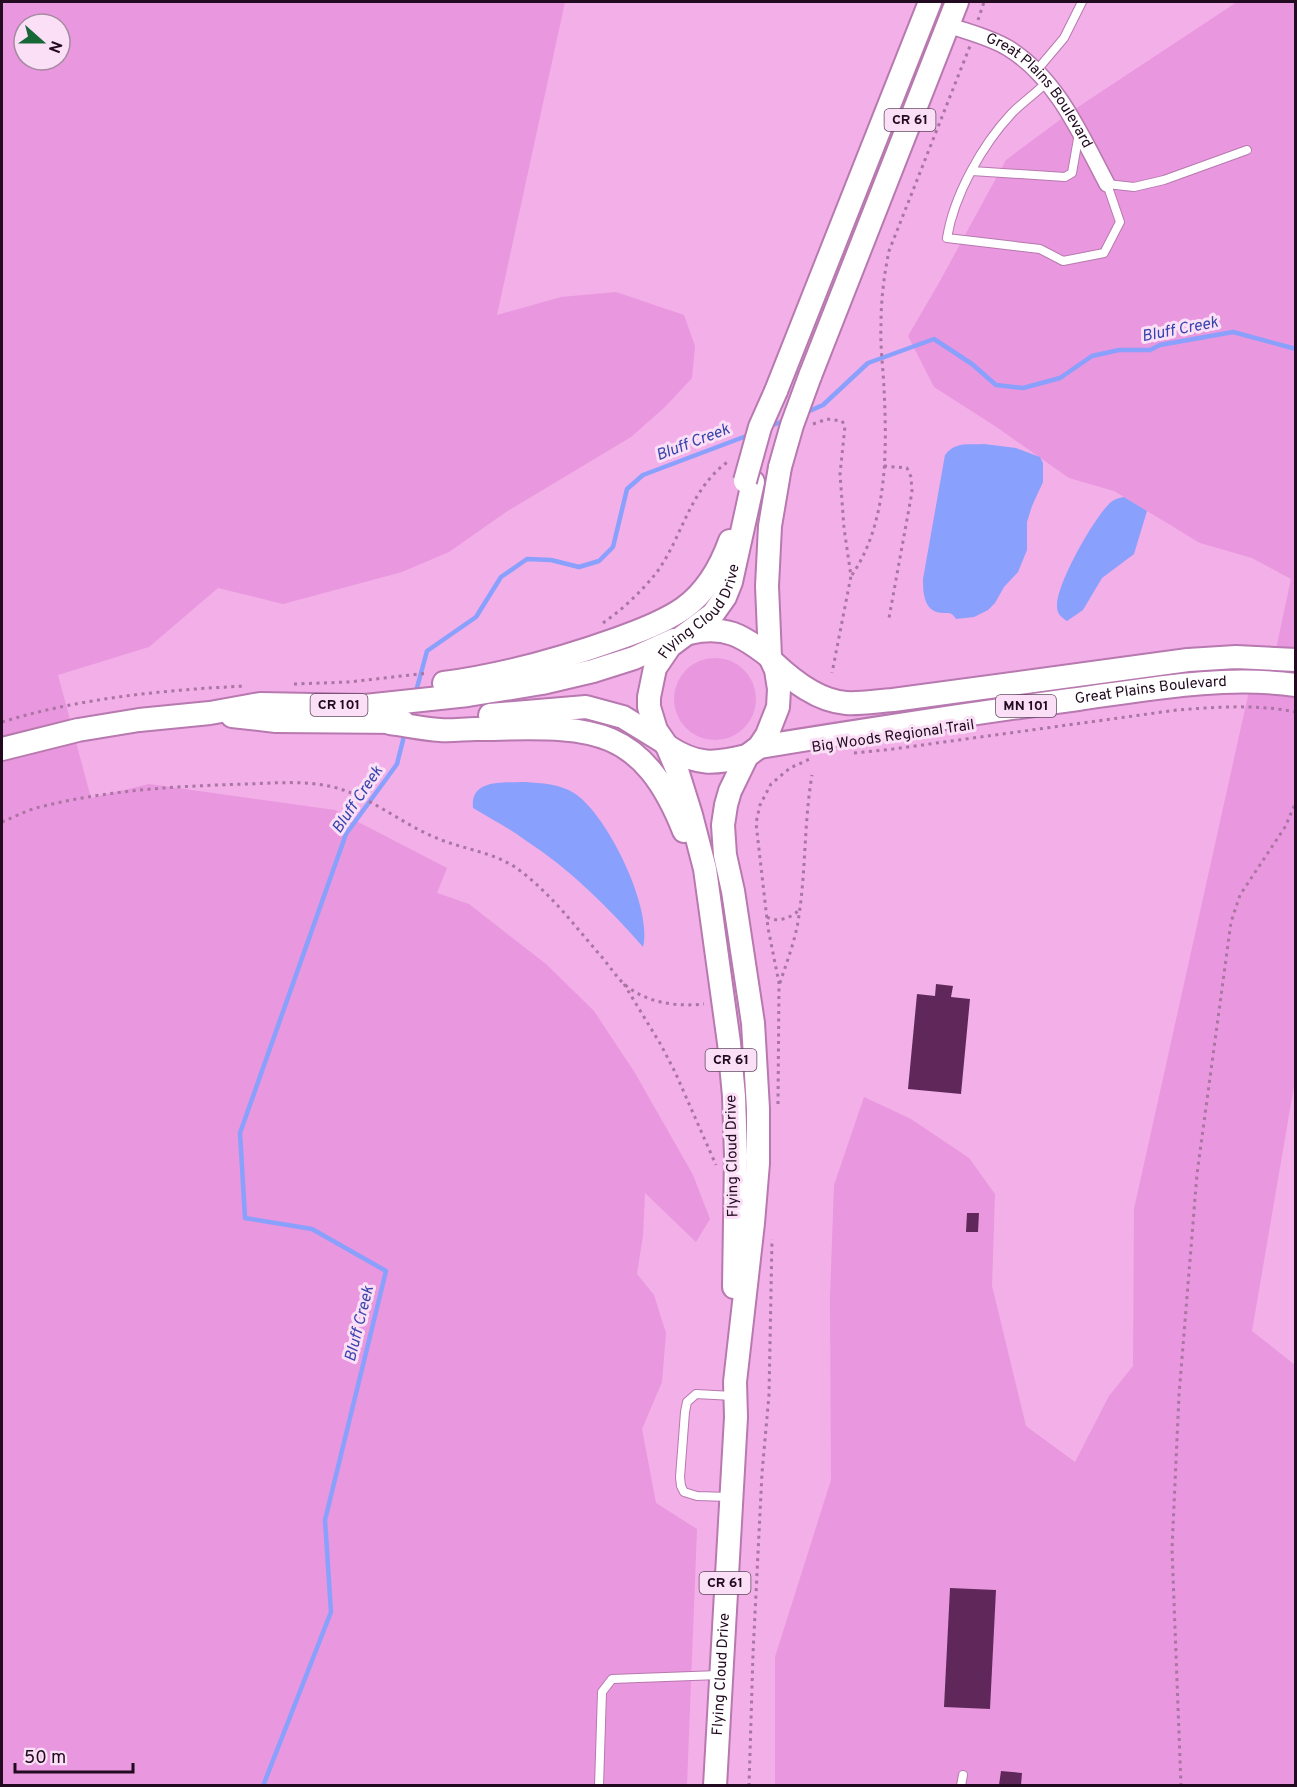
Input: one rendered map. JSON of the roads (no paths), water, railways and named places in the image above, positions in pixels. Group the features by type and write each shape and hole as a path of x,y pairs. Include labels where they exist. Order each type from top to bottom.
{"main road":[{"path":"468,705 532,665 604,644 665,619 685,607 704,589 730,543 749,481 760,427 930,2"},
{"name":"Flying Cloud Drive","path":"735,1389 758,1163 758,1109 753,1023 733,891 725,855 723,825 730,791 753,751 767,735 778,707 778,688 772,660 768,554 770,526 780,467 792,425 957,2"},
{"name":"Flying Cloud Drive","path":"715,1785 736,1417 733,1240 735,1119 730,1051 705,869 689,806 676,767 656,730 649,707 650,687 660,660 670,646 713,614 728,590 749,481"},
{"path":"468,705 542,682 593,671 634,658 685,635 706,630 730,632 752,643 772,660"},
{"name":"Great Plains Boulevard","path":"772,660 793,680 815,693 847,703 892,700 1188,660 1236,657 1296,660"},
{"name":"Great Plains Boulevard","path":"753,751 971,713 1210,681 1275,682 1296,685"},
{"name":"CR 101","path":"2,749 88,728 210,713 260,704 468,705"},
{"path":"468,705 586,707 623,717 688,758 706,763 721,762 753,751"},
{"path":"468,705 600,735 617,742 642,760 666,792 689,845 718,970"},
{"name":"CR 101","path":"210,713 276,721 390,723 440,730 468,705"}],"street":[{"name":"Great Plains Boulevard","path":"948,25 974,33 1008,48 1037,70 1048,82 1079,131 1107,184"}],"lane":[{"path":"1037,70 1064,38 1082,2"},
{"path":"1048,82 1012,114 988,144 960,192 947,238 1040,249 1063,261 1104,253 1120,222 1107,184 1134,187 1164,180 1247,150"},
{"path":"972,171 1065,177 1072,173 1079,131"},
{"path":"730,1497 697,1496 684,1492 680,1477 687,1402 696,1394 735,1389"},
{"path":"599,1785 602,1692 612,1679 721,1675"},
{"path":"961,1785 963,1775"}],"water":[{"path":"984,444 1016,448 1040,457 1043,463 1043,482 1027,522 1027,550 1018,572 988,610 974,617 956,619 951,614 932,610 924,596 923,579 945,455 958,446"},
{"path":"1124,497 1147,511 1134,554 1102,578 1083,610 1067,621 1060,615 1057,606 1058,596 1069,568 1086,536 1104,510 1113,501"},
{"path":"525,782 550,784 569,790 587,804 600,820 625,863 634,887 641,909 644,930 643,947 602,903 558,863 513,831 473,808 477,791 483,787 490,784"}],"waterway":[{"name":"Bluff Creek","path":"805,413 823,405 868,363 934,339 972,364 996,385 1023,388 1060,378 1092,356 1119,350 1150,350 1160,345 1233,332 1296,349"},
{"name":"Bluff Creek","path":"768,427 786,420"},
{"name":"Bluff Creek","path":"415,695 427,651 476,617 501,577 527,559 551,560 579,567 599,561 613,547 627,489 643,475 749,435"},
{"name":"Bluff Creek","path":"263,1786 331,1612 325,1520 386,1271 312,1229 245,1218 240,1133 346,834 397,764 405,732"}]}
